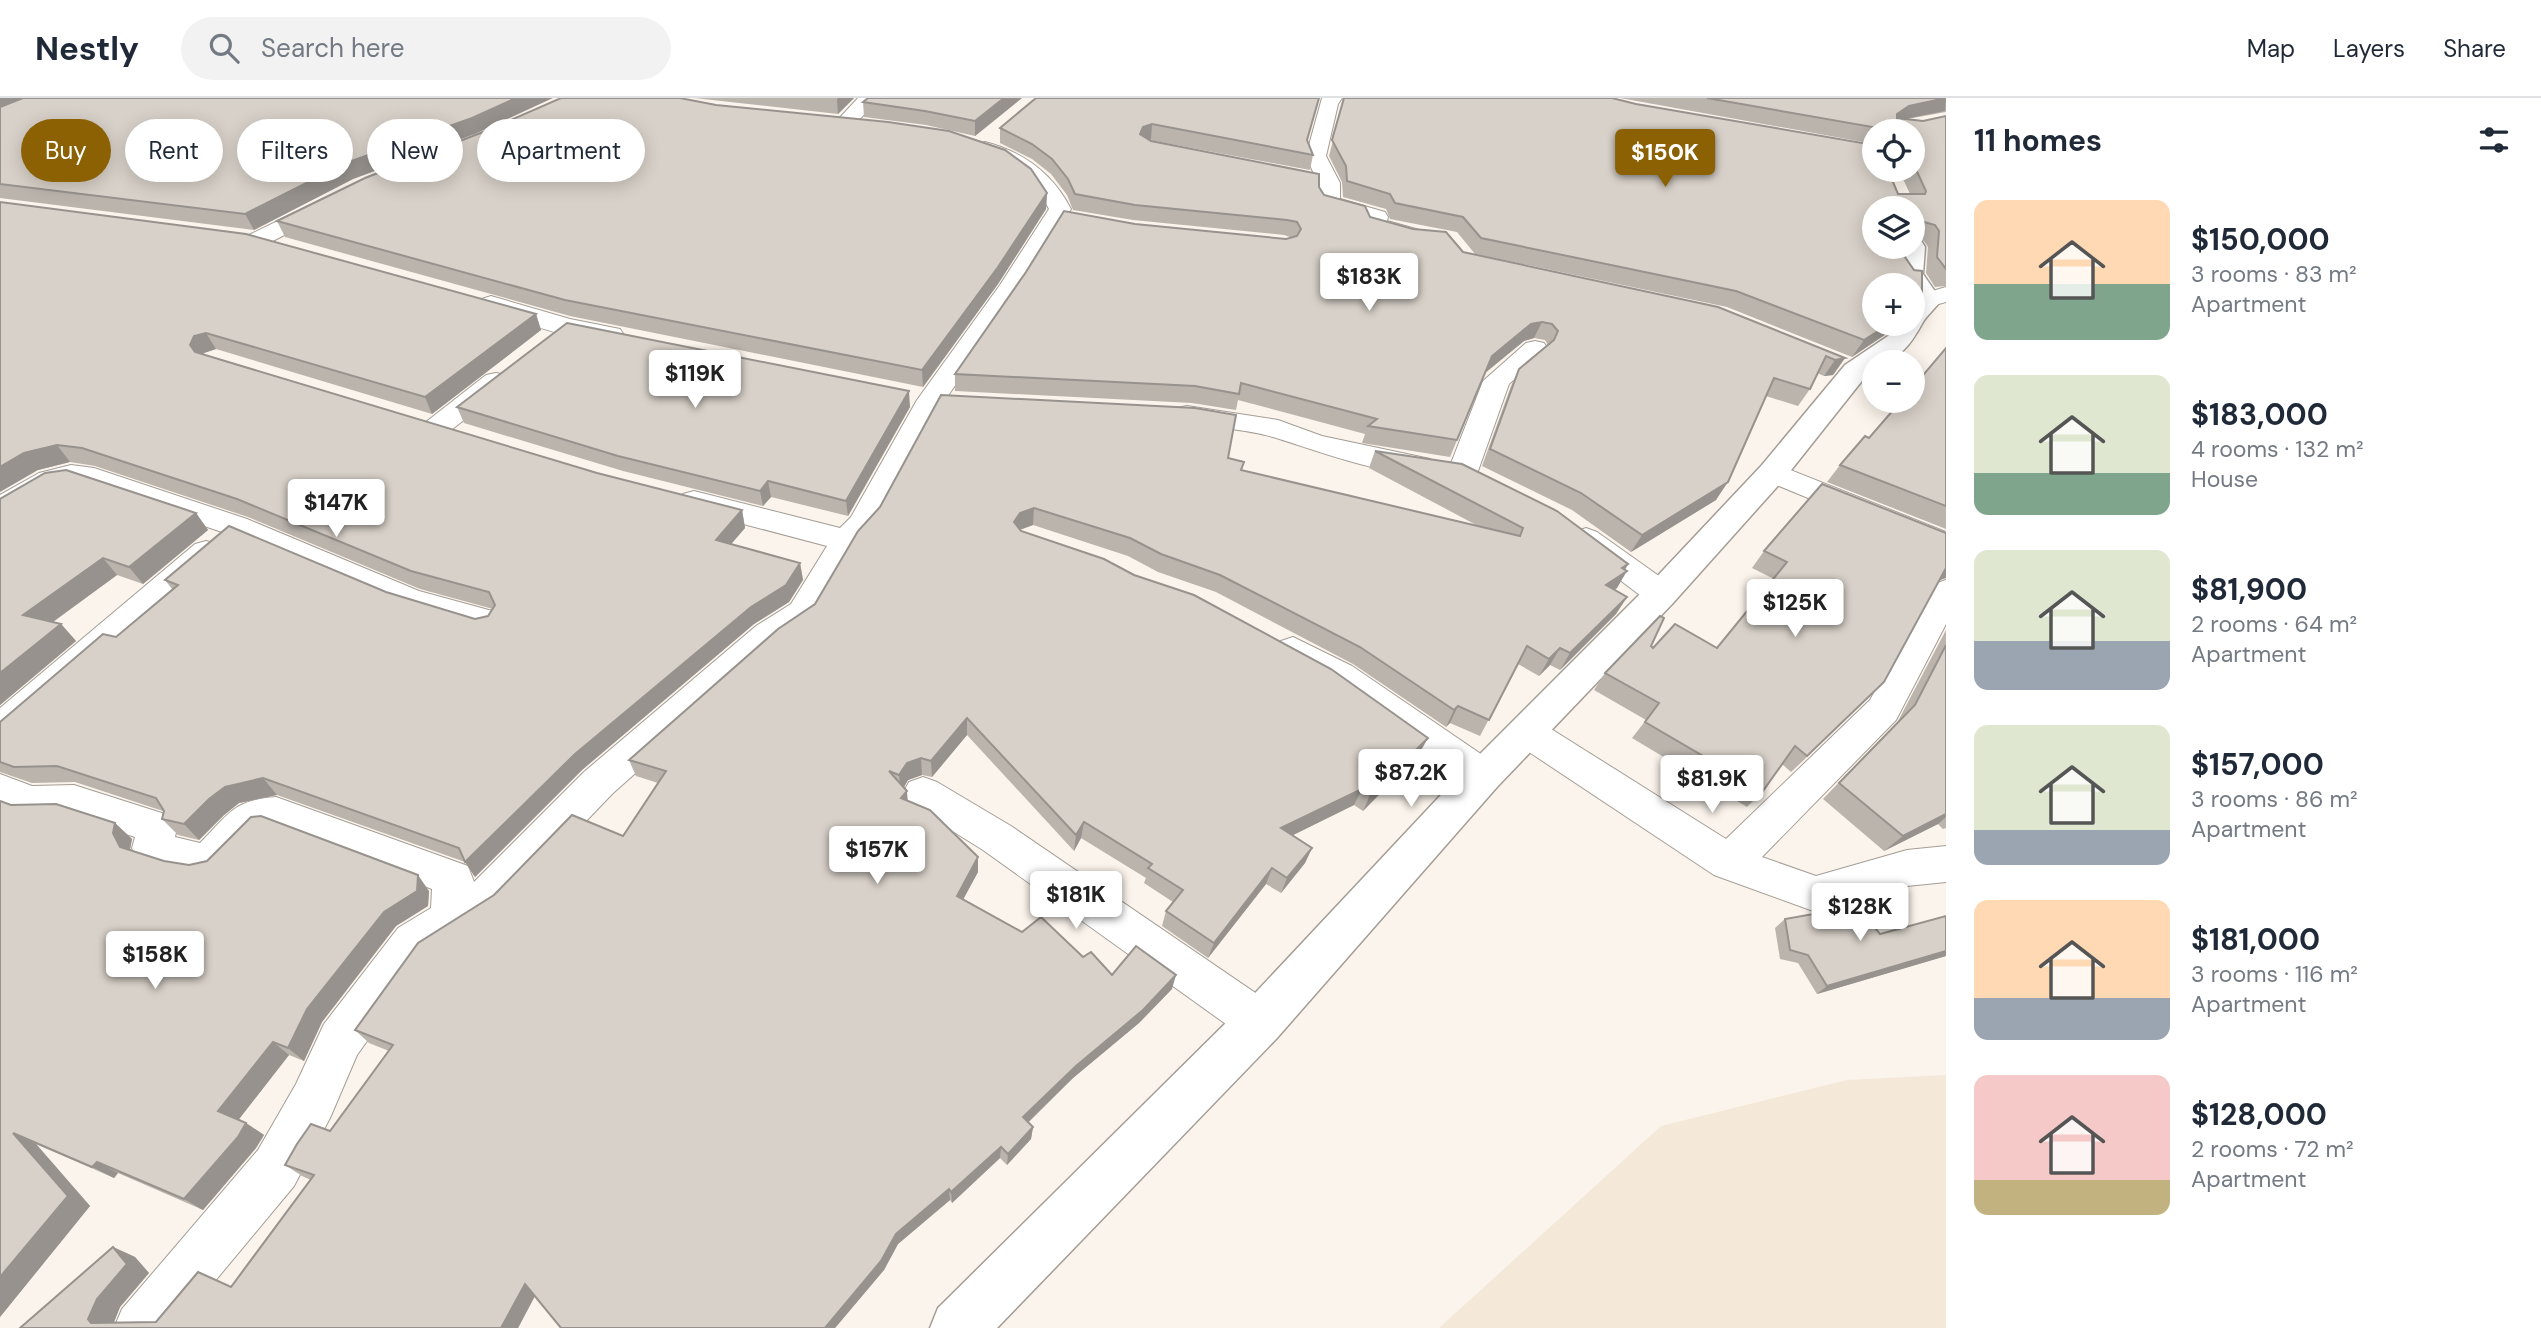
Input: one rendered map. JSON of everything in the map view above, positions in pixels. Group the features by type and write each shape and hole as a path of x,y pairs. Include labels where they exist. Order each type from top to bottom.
{"street":[{"path":"869,98 838,123 906,130"},
{"path":"1332,98 1328,103 1316,156 1329,183 1329,203 1377,217 1374,225 1436,239"},
{"path":"141,1328 276,1168 313,1101 340,1040 413,942 488,895 598,783 768,635 803,612 846,540 863,523 931,398 1011,287 1060,209 1051,189 1030,168 974,145 1000,130"},
{"path":"1301,177 1329,183"},
{"path":"300,251 244,238 339,198"},
{"path":"1056,216 1082,220"},
{"path":"472,299 566,326 634,340"},
{"path":"544,343 566,326"},
{"path":"958,1328 1260,1022 1483,776 1661,594 1773,472 1842,366 1904,336"},
{"path":"1164,413 1192,414 1278,429 1312,442 1371,457 1476,477 1497,381 1535,349"},
{"path":"475,439 423,424 512,369"},
{"path":"1773,472 1946,544"},
{"path":"0,510 41,483 70,473 83,475 236,526 408,599 485,621"},
{"path":"666,494 846,540"},
{"path":"0,729 236,526"},
{"path":"1570,527 1661,594"},
{"path":"1729,863 1883,710 1946,593"},
{"path":"1265,635 1339,675 1483,776"},
{"path":"1527,732 1729,863 1816,894 1908,868 1946,864"},
{"path":"0,790 30,802 74,801 157,828 152,848 207,863 254,815 276,813 453,879 452,918"},
{"path":"923,793 997,838 1260,1022"}],"shaded area":[{"path":"1946,1075 1946,1328 1439,1328 1661,1126 1847,1080"}],"building":[{"path":"23,98 516,98 463,121 463,119 367,119 367,156 353,160 353,119 237,119 237,182 308,182 245,214 0,184 0,107"},
{"path":"561,98 680,98 716,105 888,122 949,131 1005,150 1031,169 1047,193 998,267 922,370 565,300 277,221 367,177 367,182 463,182 463,140 477,134 477,182 645,182 645,119 513,119"},
{"path":"868,98 1004,98 975,121 863,102"},
{"path":"1036,98 1319,98 1307,140 1313,155 1152,124 1143,127 1140,134 1151,141 1319,174 1319,187 1324,195 1365,206 1370,217 1413,229 1446,232 1463,252 1718,307 1845,358 1835,360 1826,356 1810,389 1774,378 1728,482 1642,535 1581,493 1490,449 1519,369 1554,340 1558,331 1552,324 1531,324 1492,356 1457,440 1368,426 1377,419 1241,383 1239,394 1195,386 955,374 1026,272 1064,211 1135,224 1286,239 1297,236 1301,229 1297,222 1287,220 1135,205 1075,194 1068,179 1052,159 1032,144 1000,128"},
{"path":"1344,98 1612,98 1862,143 1862,182 1893,182 1898,194 1925,194 1922,182 1925,182 1925,121 1946,116 1946,269 1937,257 1939,231 1935,225 1925,222 1925,196 1862,196 1862,259 1906,259 1914,270 1922,271 1862,273 1862,336 1870,336 1864,340 1736,291 1481,238 1463,217 1395,203 1390,194 1347,181 1346,166 1332,140"},
{"path":"1707,98 1946,98 1909,106 1897,114 1897,118 1906,119 1862,119 1862,125"},
{"path":"0,202 246,234 536,314 425,397 206,333 194,336 190,345 195,352 597,473 742,510 716,540 800,563 786,585 751,607 575,754 465,862 459,848 263,778 225,787 184,824 162,819 164,811 156,798 57,766 14,767 0,762 0,722 103,634 116,637 178,585 165,580 229,526 386,592 475,619 488,616 495,605 489,592 411,571 237,499 82,448 57,445 24,453 0,467"},
{"path":"567,323 909,391 846,501 768,481 760,491 618,456 457,407"},
{"path":"1946,348 1946,506 1840,465 1865,436 1869,438 1891,413 1925,413 1925,373"},
{"path":"941,395 1195,408 1236,415 1228,458 1244,462 1241,470 1520,536 1523,528 1375,451 1462,464 1557,511 1628,564 1622,568 1627,571 1606,585 1627,597 1570,653 1560,648 1549,659 1527,646 1489,720 1458,706 1454,710 1360,647 1220,575 1161,554 1130,538 1034,508 1020,513 1014,522 1021,531 1104,559 1134,575 1194,595 1331,669 1428,738 1370,795 1362,789 1281,828 1312,848 1287,878 1272,868 1214,943 1166,911 1183,890 1148,868 1152,864 1084,822 1076,835 967,718 931,761 921,758 907,763 899,775 889,771 907,791 901,798 930,810 978,857 957,896 1022,932 1041,917 1083,957 1091,952 1112,975 1136,946 1176,975 1143,1010 1076,1066 1023,1117 1033,1127 1008,1154 1001,1147 951,1192 949,1189 896,1234 881,1261 825,1328 561,1328 525,1284 501,1328 20,1328 113,1247 127,1264 97,1299 88,1319 91,1323 156,1322 198,1272 231,1287 314,1175 285,1165 297,1144 311,1124 330,1131 393,1045 355,1030 418,943 494,895 572,815 623,836 666,771 629,760 778,629 815,604 858,531 880,507"},
{"path":"66,470 196,513 129,567 103,558 23,615 61,624 0,673 0,499 45,473"},
{"path":"1822,484 1946,533 1946,568 1884,682 1807,756 1795,746 1763,791 1645,722 1659,703 1605,673 1660,616 1664,618 1651,646 1653,648 1675,624 1717,648 1787,562 1764,551"},
{"path":"1946,645 1946,814 1903,836 1839,783 1915,705"},
{"path":"0,801 11,805 56,804 115,823 113,833 120,847 164,861 189,865 207,861 251,817 261,816 418,875 417,891 384,912 307,1009 288,1048 273,1042 218,1111 246,1123 238,1137 184,1199 97,1162 92,1167 13,1133 68,1196 0,1277"},
{"path":"1858,906 1880,934 1946,916 1946,951 1827,986 1808,955 1790,950 1785,919"}]}
